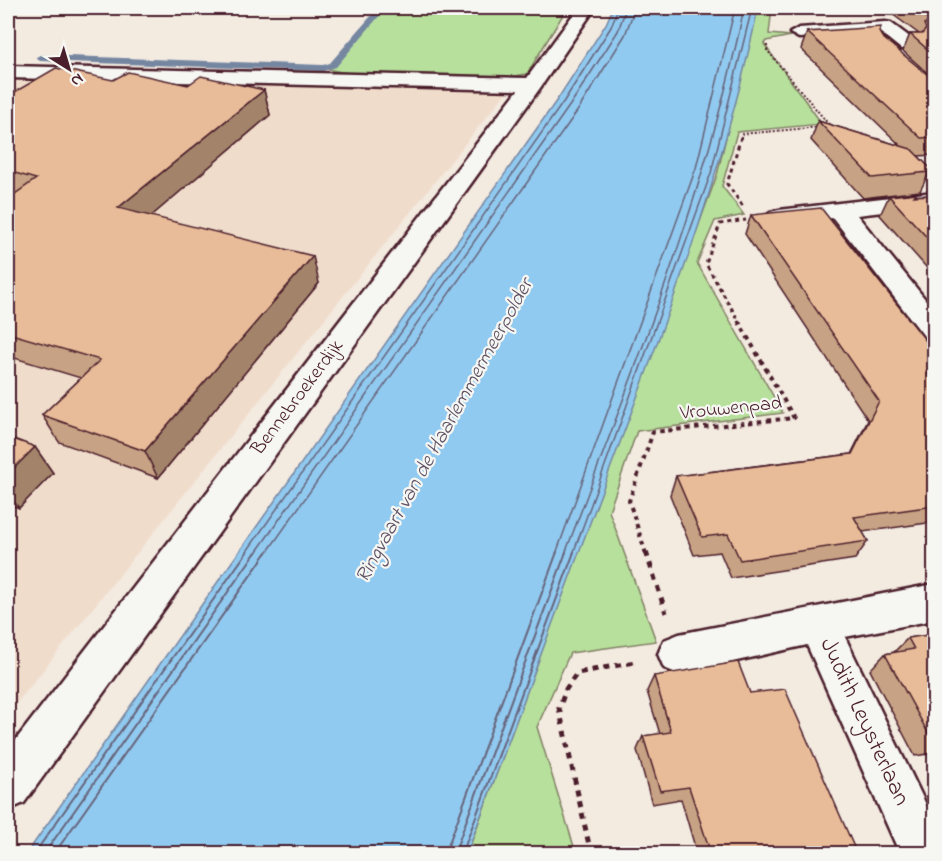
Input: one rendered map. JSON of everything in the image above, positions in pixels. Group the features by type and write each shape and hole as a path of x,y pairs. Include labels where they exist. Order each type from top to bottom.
{"street":[{"name":"Bennebroekerdijk","path":"8,787 533,84 586,8"},
{"path":"818,15 833,30"},
{"path":"799,33 885,27 916,45 884,48 905,66"},
{"path":"8,72 533,84"},
{"path":"771,217 840,212 934,199"},
{"path":"840,212 934,329"},
{"name":"Judith Leysterlaan","path":"679,654 934,602"},
{"name":"Judith Leysterlaan","path":"818,624 925,854"}],"path":[{"name":"Vrouwenpad","path":"679,654 629,501 653,432 794,418 706,264 720,224 752,219 727,184 742,134 831,126 767,50 766,46 772,41 794,41 799,33"},
{"path":"591,854 559,708 566,689 578,673 679,654"}],"shaded area":[{"path":"8,77 509,89 8,714"}],"green space":[{"path":"382,8 567,8 527,74 457,78 369,75 323,68 333,65"},
{"path":"757,8 772,8 769,34 791,36 766,41 764,44 822,124 737,132 722,186 744,215 715,221 697,263 783,413 637,431 609,511 656,641 570,653 537,727 576,853 467,854 717,175"}],"water":[{"name":"Ringvaart van de Haarlemmermeerpolder","path":"613,8 758,8 728,129 691,247 650,364 467,853 27,853 559,97 606,24"}],"building":[{"path":"912,8 934,8 934,23"},
{"path":"934,23 934,55 910,34 922,34 926,29 924,24"},
{"path":"881,27 879,32 882,37 934,80 934,137 921,138 807,32"},
{"path":"56,68 113,80 128,72 188,85 201,76 264,90 118,208 313,256 145,451 42,415 100,360 8,333 8,199 36,179 8,171 8,96"},
{"path":"818,121 911,149 931,169 929,172 872,178"},
{"path":"917,193 914,196 934,195 934,245 889,196"},
{"path":"821,208 934,351 934,370 926,371 934,383 934,506 854,517 868,541 740,560 728,534 702,537 676,476 852,454 879,401 751,215"},
{"path":"8,437 35,447 8,474"},
{"path":"934,634 933,742 885,654 914,649 908,638"},
{"path":"738,662 750,693 785,689 857,854 711,854 689,787 660,791 643,736 671,732 654,676"}],"waterway":[{"path":"40,58 323,68 333,65 382,8"}]}
